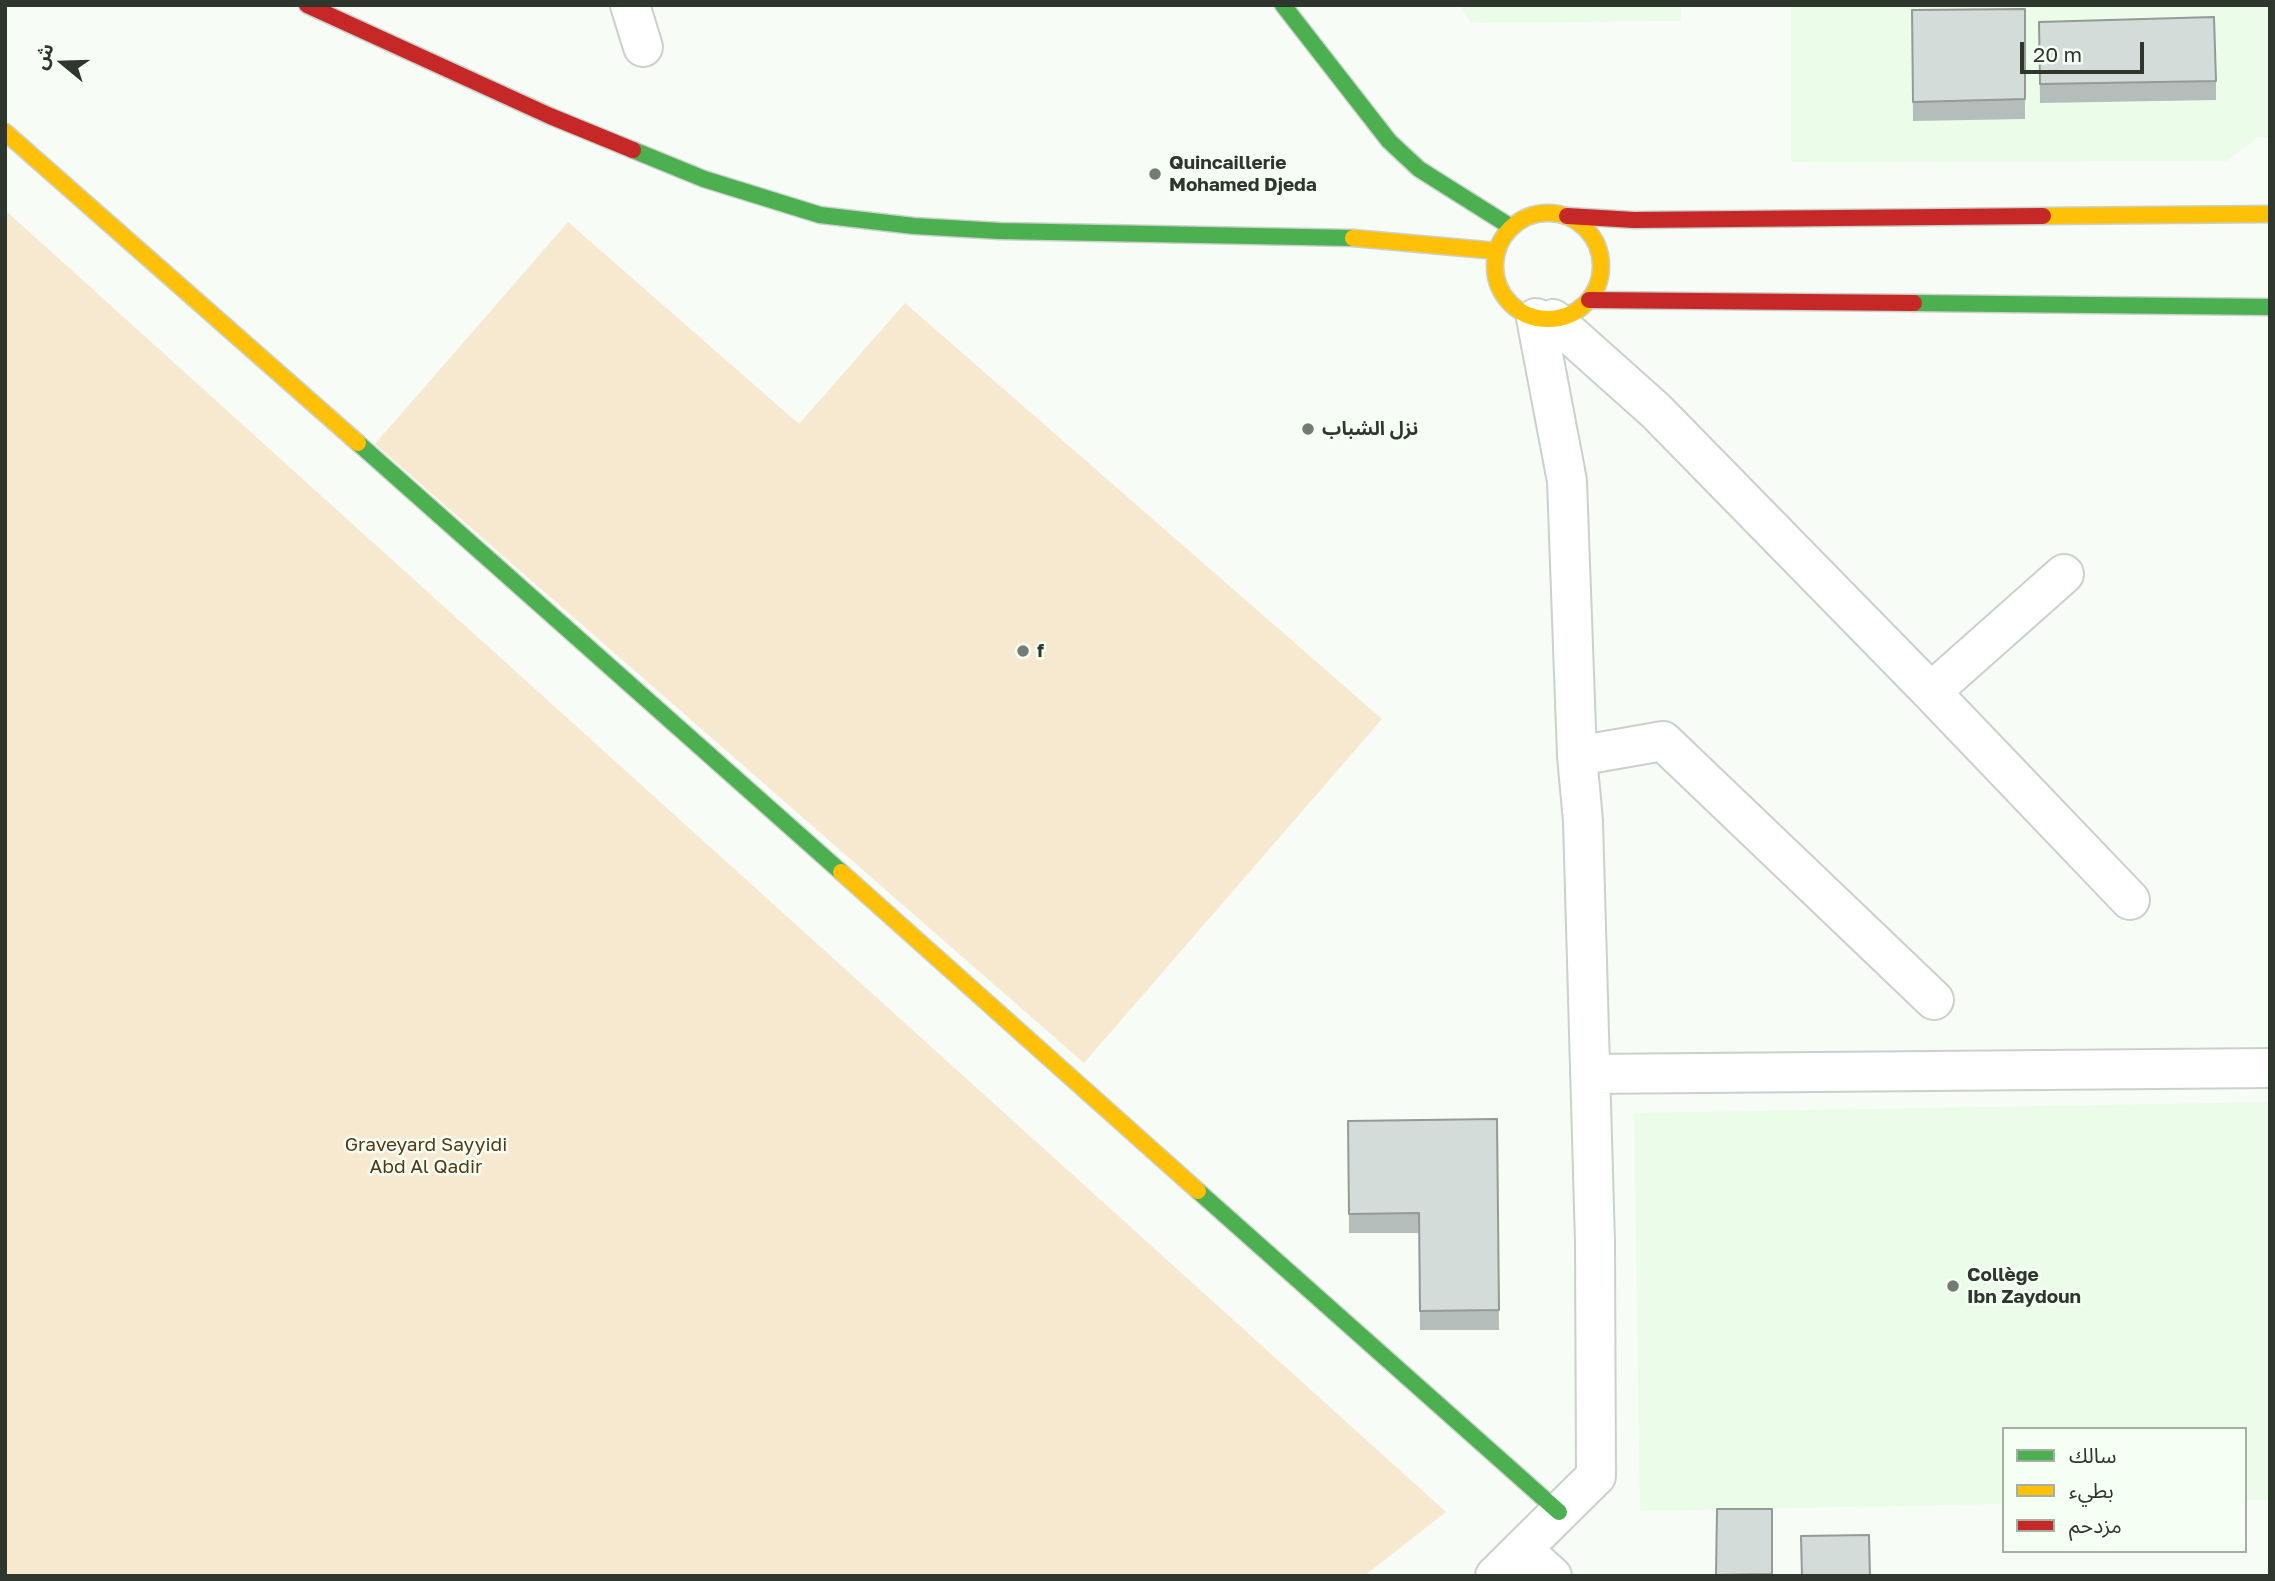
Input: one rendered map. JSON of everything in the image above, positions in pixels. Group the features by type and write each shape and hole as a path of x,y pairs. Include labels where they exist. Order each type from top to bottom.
{"main road":[{"path":"307,5 550,116 705,179 820,215 914,226 1000,231 1359,238 1497,251"},
{"path":"1283,5 1389,141 1419,169 1511,228"},
{"path":"5,132 381,463 1559,1512"},
{"path":"1567,216 1582,224 1593,237 1600,252 1598,285 1589,300 1579,309 1545,319 1523,313 1502,293 1497,280 1497,251 1511,228 1523,219 1538,214 1634,220 2270,214"},
{"path":"1589,300 2270,307"}],"street":[{"path":"630,5 643,47"},
{"path":"1545,319 1656,411 2130,900"},
{"path":"1495,1576 1596,1476 1594,1230 1583,821 1577,756 1567,481 1545,319"},
{"path":"1931,692 2064,574"},
{"path":"1577,756 1663,741 1934,1000"},
{"path":"1590,1073 2270,1068"},
{"path":"1522,1549 1552,1576"}],"shaded area":[{"path":"1459,5 1681,5 1681,21 1471,23"},
{"path":"1791,5 2270,5 2270,137 2258,137 2227,161 1791,162"},
{"name":"Collège Ibn Zaydoun","path":"2269,1102 2270,1500 2247,1500 2247,1427 2002,1427 2002,1504 1640,1511 1634,1113"}],"green space":[{"name":"Graveyard Sayyidi Abd Al Qadir","path":"5,210 1446,1512 1364,1576 5,1576"},
{"name":"f","path":"568,222 799,424 905,303 1382,719 1084,1063 375,444"}],"building":[{"path":"2025,9 2025,99 1913,102 1912,10"},
{"path":"2214,17 2216,81 2040,84 2039,22"},
{"path":"1497,1119 1499,1310 1420,1311 1419,1213 1349,1214 1348,1121"},
{"path":"1717,1509 1772,1509 1772,1574 1716,1575"},
{"path":"1869,1535 1870,1576 1802,1576 1801,1536"}],"traffic: fast":[{"path":"1283,5 1389,141 1419,169 1511,227"},
{"path":"633,150 704,179 820,215 914,226 1000,231 1353,238"},
{"path":"1914,303 2270,307"},
{"path":"358,443 841,872"},
{"path":"1198,1191 1559,1512"}],"traffic: slow":[{"path":"5,132 358,443"},
{"path":"1548,213 1568,217 1585,229 1597,246 1601,266 1597,286 1585,303 1568,315 1548,319 1528,315 1511,303 1499,286 1495,266 1499,246 1511,229 1528,217 1548,213"},
{"path":"2043,216 2270,214"},
{"path":"1353,238 1497,251"},
{"path":"841,872 1198,1191"}],"traffic: jam":[{"path":"307,5 550,116 633,150"},
{"path":"1567,216 1634,220 2043,216"},
{"path":"1589,300 1914,303"}],"place":[{"name":"Quincaillerie Mohamed Djeda","path":"1155,174"},
{"name":"نزل الشباب","path":"1308,429"},
{"name":"f","path":"1023,651"},
{"name":"Collège Ibn Zaydoun","path":"1953,1286"}]}
